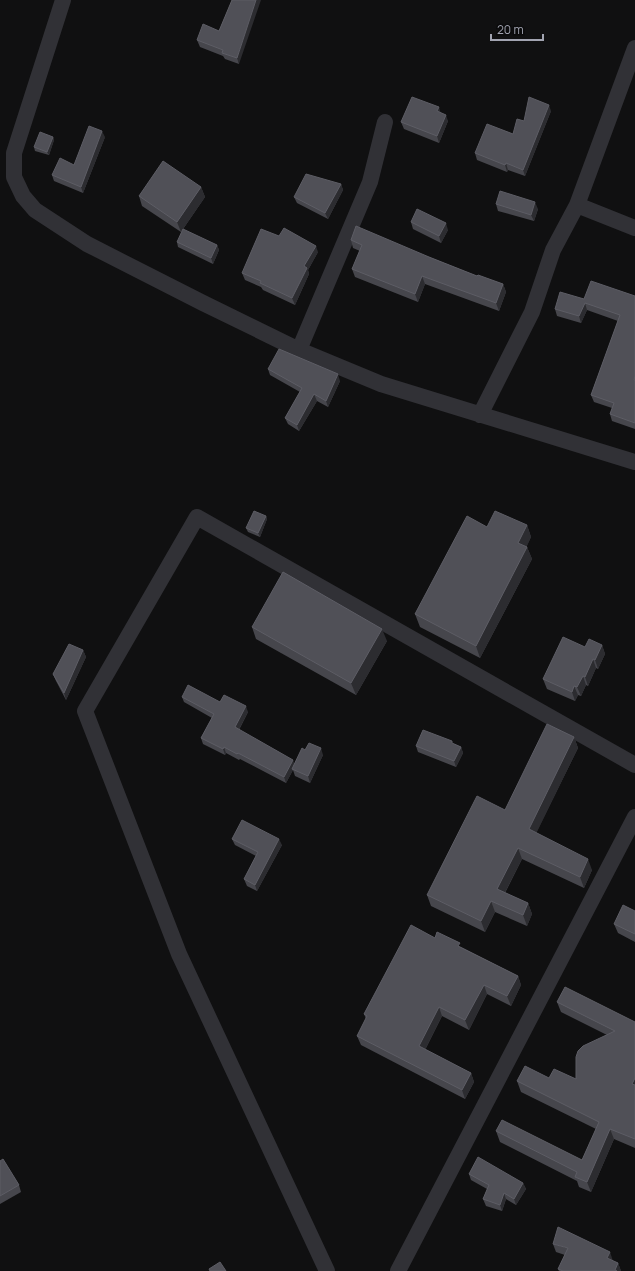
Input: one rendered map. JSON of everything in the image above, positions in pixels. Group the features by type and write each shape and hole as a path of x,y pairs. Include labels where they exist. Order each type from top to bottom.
{"street":[{"path":"63,0 14,153 14,177 23,196 35,210 87,244 299,350 381,384 635,462"},
{"path":"480,415 532,312 553,250 577,205 635,48"},
{"path":"299,350 370,182 385,122"},
{"path":"577,205 635,228"},
{"path":"327,1271 179,954 85,711 197,517 635,764"},
{"path":"398,1271 635,817"}],"building":[{"path":"232,0 256,0 237,58 222,53 223,50 197,40 203,24 219,31"},
{"path":"412,97 439,107 437,111 446,115 437,136 401,122"},
{"path":"529,97 549,105 523,170 506,163 505,165 475,153 487,124 513,134 517,119 524,121"},
{"path":"89,126 102,131 81,187 52,175 60,158 74,165"},
{"path":"40,132 53,137 47,152 34,147"},
{"path":"163,161 201,187 177,222 139,196"},
{"path":"306,174 341,184 325,213 294,197"},
{"path":"500,191 535,202 531,215 496,204"},
{"path":"417,209 446,223 439,236 411,222"},
{"path":"356,226 477,276 478,275 503,284 496,303 422,276 415,294 352,269 362,245 351,240"},
{"path":"284,228 316,246 304,266 307,268 292,298 260,283 261,281 242,273 261,229 279,236"},
{"path":"183,229 217,245 211,258 177,242"},
{"path":"591,281 635,296 635,423 610,414 614,403 591,395 620,315 585,303 579,316 555,309 560,292 584,299"},
{"path":"279,349 338,374 326,401 314,394 297,425 285,418 302,388 268,369"},
{"path":"254,511 266,516 258,533 246,528"},
{"path":"495,511 527,525 518,543 527,547 476,646 415,614 467,516 487,527"},
{"path":"283,572 382,629 351,683 252,627"},
{"path":"563,637 585,647 589,639 602,645 595,660 593,659 585,677 583,676 577,687 574,686 572,692 543,679"},
{"path":"69,644 83,650 64,693 53,674"},
{"path":"188,685 220,702 224,695 246,706 235,727 293,760 284,777 238,753 237,754 224,747 223,749 201,738 214,714 182,697"},
{"path":"547,724 574,737 529,829 588,859 580,877 518,848 497,889 528,903 523,915 491,901 481,921 427,895 477,796 505,810"},
{"path":"423,730 452,741 452,743 461,747 454,761 416,746"},
{"path":"309,743 321,748 308,776 292,769 302,748 305,750"},
{"path":"242,820 279,839 255,885 244,879 258,852 232,839"},
{"path":"623,905 635,911 635,934 614,924"},
{"path":"411,925 435,938 437,932 460,943 458,946 518,976 507,996 484,985 465,1020 439,1007 419,1046 471,1073 462,1090 357,1036 367,1016 364,1014"},
{"path":"565,987 635,1022 635,1078 632,1084 635,1085 635,1139 610,1129 587,1182 575,1177 577,1172 496,1131 502,1120 582,1160 599,1122 517,1081 525,1066 549,1078 554,1069 576,1079 576,1057 578,1051 583,1046 615,1031 557,1002"},
{"path":"478,1157 523,1183 514,1199 504,1193 500,1205 483,1199 489,1185 469,1174"},
{"path":"3,1159 19,1185 0,1196 0,1161"},
{"path":"558,1227 610,1252 607,1258 618,1263 615,1270 617,1271 563,1271 558,1269 568,1248 553,1244"},
{"path":"220,1262 226,1271 210,1271 209,1269"}]}
